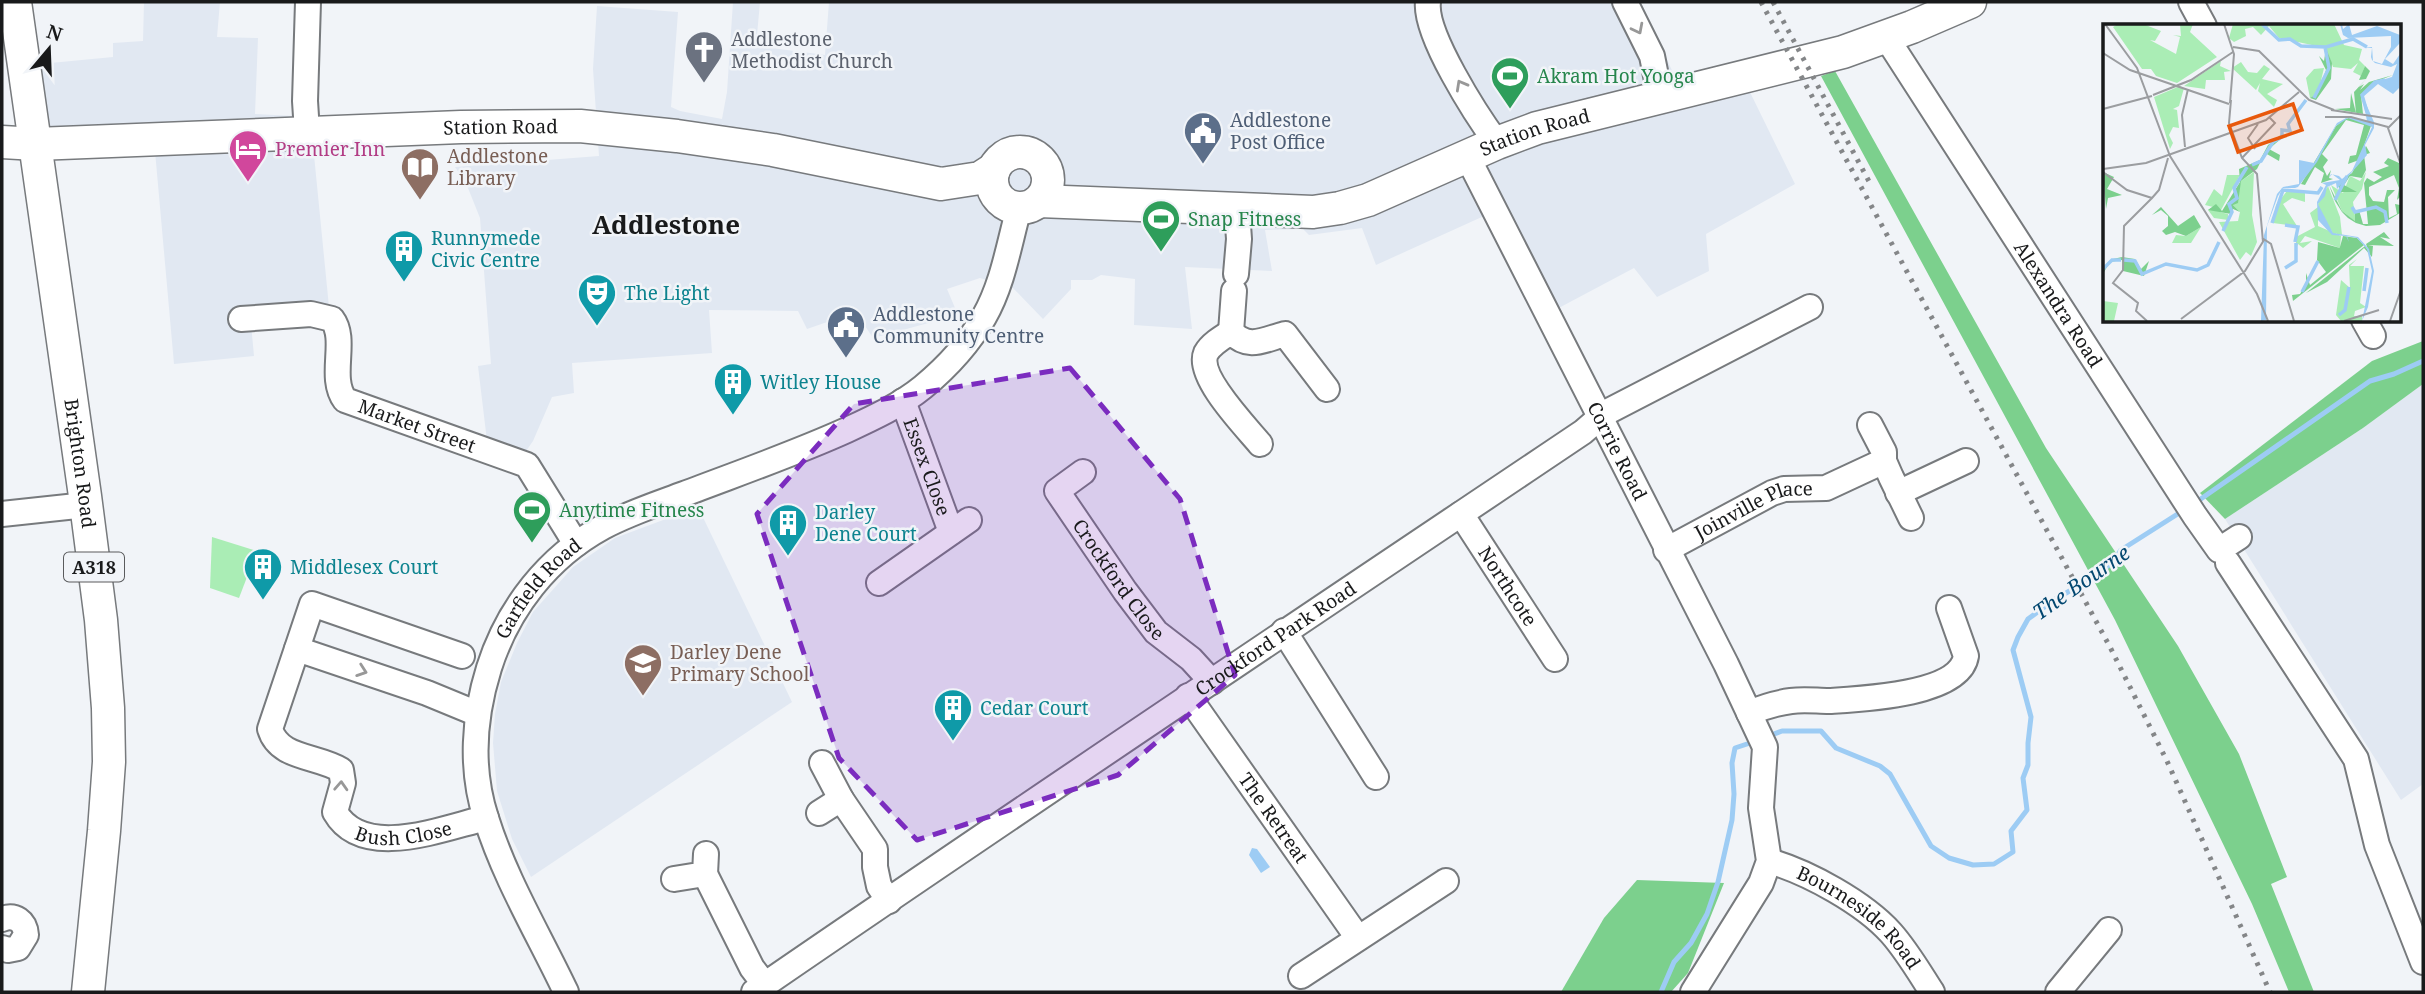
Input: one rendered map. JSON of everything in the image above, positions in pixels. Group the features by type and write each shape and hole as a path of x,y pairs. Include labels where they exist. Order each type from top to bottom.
{"main road":[{"name":"A318","path":"15,2 36,144"},
{"name":"Station Road","path":"2,142 36,144 461,127 608,128 773,150 940,184 960,183 1019,189 1094,202 1237,211 1313,212 1340,208 1403,186 1497,143 1537,128 1843,52 1970,2"},
{"name":"Brighton Road","path":"36,144 101,620 110,727 103,840 88,992"}],"street":[{"path":"307,132 305,102 308,2"},
{"path":"1428,2 1430,23 1441,50 1497,143"},
{"path":"1625,2 1672,93"},
{"path":"2191,2 2203,24"},
{"name":"Alexandra Road","path":"1886,37 2219,550 2239,537"},
{"name":"Corrie Road","path":"1467,156 1757,729"},
{"name":"Garfield Road","path":"566,992 501,858 486,818 476,765 478,714 492,657 525,594 536,580 576,544 616,522 734,474 788,456 859,424 904,401 922,388 946,365 984,318 1004,265 1019,189"},
{"path":"1237,211 1239,239 1231,332 1206,354 1206,366 1213,387 1260,444"},
{"name":"Crockford Park Road","path":"759,989 1600,418 1810,307"},
{"name":"Market Street","path":"241,319 311,314 332,319 337,327 338,338 338,389 345,400 527,465 576,544"},
{"path":"1231,332 1239,340 1252,344 1285,334 1327,389"},
{"name":"Essex Close","path":"879,583 960,526 904,401"},
{"path":"1870,425 1911,518"},
{"name":"Joinville Place","path":"1666,550 1772,493 1784,489 1826,488 1884,461"},
{"path":"1899,493 1966,461"},
{"name":"Crockford Close","path":"1083,472 1057,491 1156,632 1191,659 1212,682"},
{"path":"2,514 86,505"},
{"name":"Northcote","path":"1461,514 1555,659"},
{"path":"2228,563 2356,759 2381,858 2423,962"},
{"name":"Bush Close","path":"462,656 312,604 270,729 274,742 283,749 327,762 341,771 343,783 335,812 342,824 356,833 375,838 406,838 486,818"},
{"path":"1693,992 1760,883 1769,861 1761,808 1757,729 1767,706 1793,700 1828,701 1861,688 1909,693 1950,677 1965,664 1966,656 1949,608"},
{"path":"1284,631 1374,762"},
{"path":"297,649 427,693 478,714"},
{"name":"The Retreat","path":"1188,696 1358,938"},
{"path":"821,763 841,799 875,849 879,886 890,901"},
{"path":"819,813 841,799"},
{"name":"Bourneside Road","path":"1769,861 1812,877 1862,909 1890,932 1932,992"},
{"path":"674,879 705,864 759,989"},
{"path":"1301,976 1446,881"},
{"path":"2,919 9,917 19,920 26,929 26,935 18,948 2,948"},
{"path":"2058,992 2109,930"}],"highlighted area":[{"path":"1070,368 1180,499 1235,675 1118,775 917,840 839,758 757,514 854,404"}],"shaded area":[{"path":"144,2 220,2 217,37 258,38 255,114 294,116 314,155 329,307 250,313 254,356 174,364 155,151 54,155 40,64 113,57 113,43 143,41"},
{"path":"733,2 760,2 756,46 825,55 829,2 1638,2 1686,101 1746,84 1795,184 1706,234 1709,271 1657,297 1634,268 1538,319 1484,216 1376,265 1362,228 1309,235 1303,229 1265,230 1272,271 1185,267 1192,329 1134,325 1135,279 1101,275 1092,280 1071,280 1071,289 1043,319 1013,288 980,278 947,289 958,315 873,338 856,312 807,329 798,311 709,310 712,353 572,363 574,393 552,397 533,441 524,454 487,441 478,366 491,364 480,218 466,183 455,167 599,156 593,69 597,6 678,12 671,107 722,119 727,92"},
{"path":"2423,384 2423,784 2401,800 2225,519 2363,428"},
{"name":"Darley Dene Primary School","path":"698,507 792,702 531,877 512,839 497,791 493,743 501,682 517,643 533,612 573,567 615,538"}],"green space":[{"path":"1835,71 2046,448 2178,646 2239,754 2287,877 2271,884 2314,992 2289,992 2252,904 2115,620 1821,76"},
{"path":"2423,341 2423,384 2363,428 2225,519 2200,493 2372,361"},
{"path":"212,537 257,551 239,598 210,588"},
{"path":"1637,880 1724,883 1688,973 1671,992 1561,992 1604,918"}],"water":[{"path":"1252,848 1257,849 1270,867 1261,873 1249,855"}],"waterway":[{"name":"The Bourne","path":"2195,503 2370,381 2423,361"},
{"name":"The Bourne","path":"1766,737 1782,731 1821,731 1836,748 1880,766 1890,774 1931,846 1949,858 1973,865 1994,864 2013,852 2011,831 2027,810 2023,778 2028,765 2031,717 2013,650 2018,637 2028,619 2092,578 2113,562 2121,550 2184,510"},
{"name":"The Bourne","path":"1661,992 1674,962 1691,943 1707,914 1718,882 1732,820 1732,763 1735,748 1753,742"}],"railway":[{"path":"1761,2 2110,647 2167,761 2270,992"},
{"path":"1773,2 1872,187"}],"place":[{"name":"Addlestone Methodist Church","path":"704,84"},
{"name":"Akram Hot Yooga","path":"1510,110"},
{"name":"Addlestone Post Office","path":"1203,165"},
{"name":"Premier Inn","path":"248,183"},
{"name":"Addlestone Library","path":"420,201"},
{"name":"Snap Fitness","path":"1161,253"},
{"name":"Runnymede Civic Centre","path":"404,283"},
{"name":"The Light","path":"597,327"},
{"name":"Addlestone Community Centre","path":"846,359"},
{"name":"Witley House","path":"733,416"},
{"name":"Anytime Fitness","path":"532,544"},
{"name":"Darley Dene Court","path":"788,557"},
{"name":"Middlesex Court","path":"263,601"},
{"name":"Darley Dene Primary School","path":"643,697"},
{"name":"Cedar Court","path":"953,742"}],"district":[{"name":"Addlestone","path":"666,224"}]}
